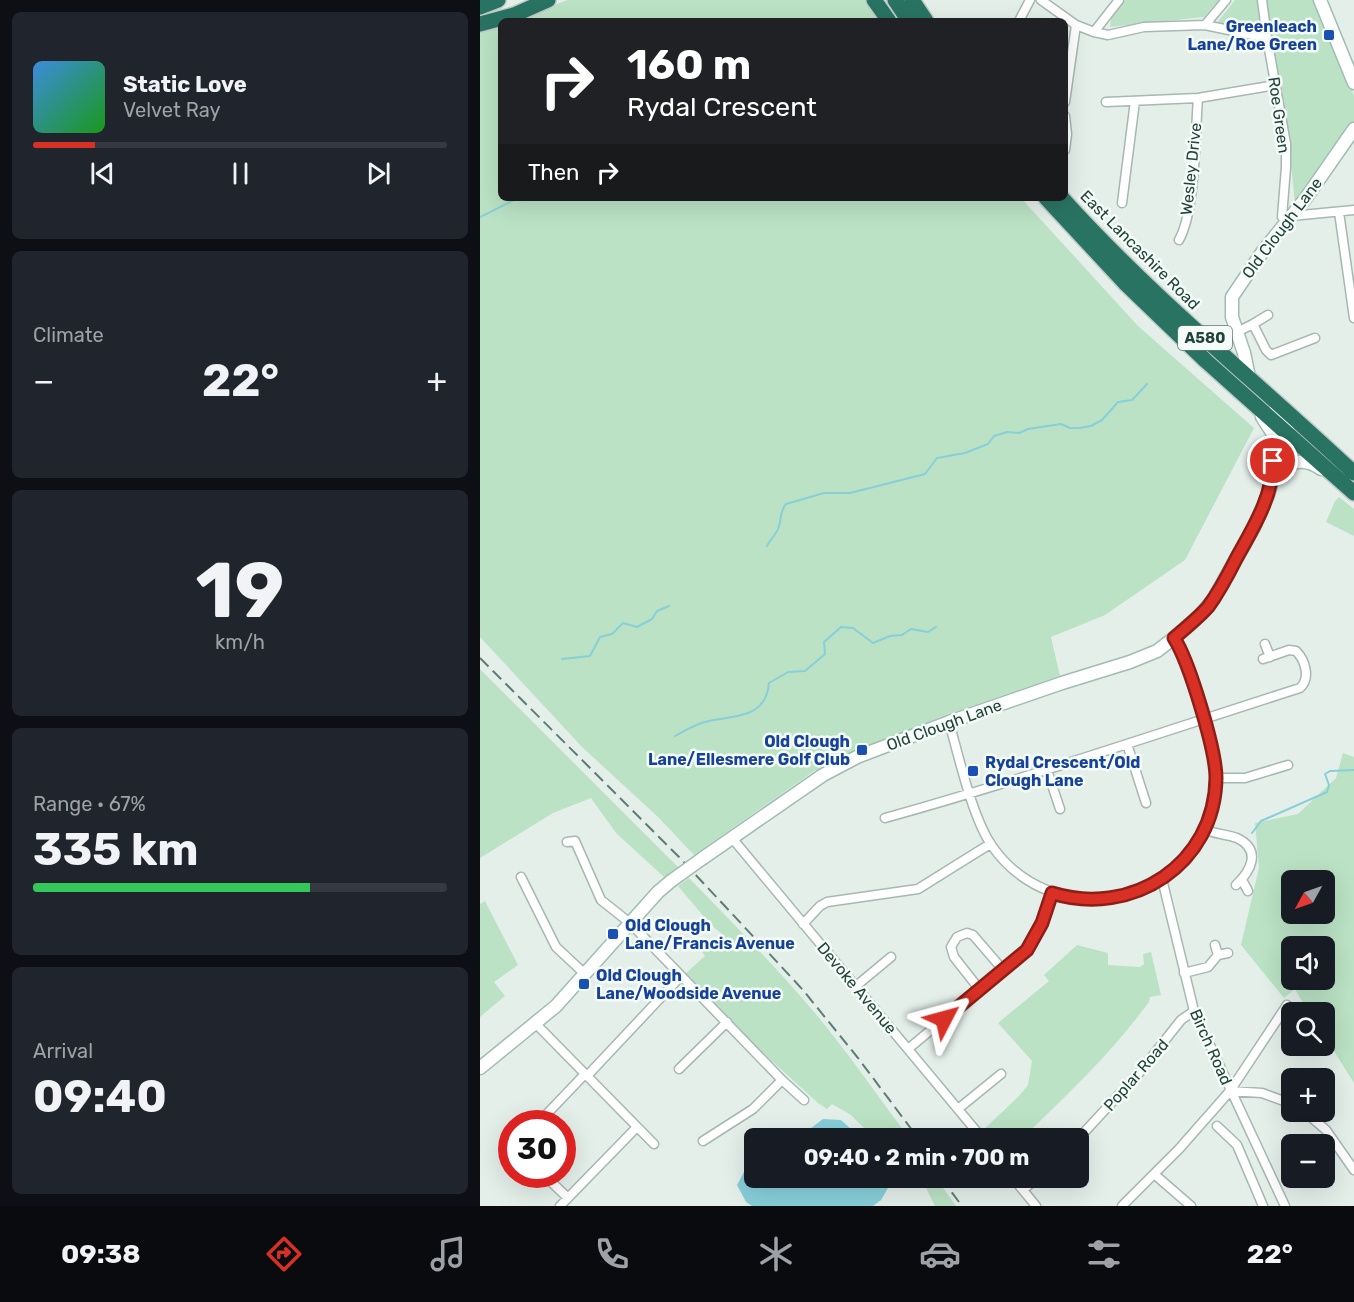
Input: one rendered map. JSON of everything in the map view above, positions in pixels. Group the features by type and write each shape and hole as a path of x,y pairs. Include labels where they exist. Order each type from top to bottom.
{"highway":[{"path":"480,7 498,0"},
{"path":"503,18 548,0"},
{"path":"874,0 887,18"},
{"path":"895,0 907,18"},
{"path":"912,0 924,18"},
{"path":"922,0 933,18"},
{"path":"480,24 498,19"},
{"path":"1039,201 1078,234"},
{"name":"East Lancashire Road","path":"1049,201 1125,283 1243,394 1352,491"},
{"name":"East Lancashire Road","path":"1065,201 1122,261 1354,473"}],"street":[{"path":"1021,18 1030,0"},
{"path":"1041,0 1066,18"},
{"path":"1094,32 1119,0"},
{"path":"1205,25 1226,0"},
{"name":"Roe Green","path":"1262,0 1286,144 1282,217 1289,219"},
{"path":"1320,0 1354,83"},
{"path":"1068,19 1076,25 1107,35 1144,27 1205,25 1267,38"},
{"path":"1068,81 1076,25"},
{"path":"1107,102 1198,98 1276,85"},
{"name":"Wesley Drive","path":"1179,240 1184,230 1190,202 1198,98"},
{"path":"1122,203 1135,101"},
{"name":"Old Clough Lane","path":"480,1068 536,1024 586,975 658,892 703,858 831,770 857,757 949,722 1062,683 1130,663 1157,651 1207,607 1254,527 1268,495 1287,433 1286,422 1249,377 1232,317 1232,297 1263,251 1354,129"},
{"path":"1289,219 1354,210"},
{"path":"1339,212 1354,318"},
{"path":"1218,349 1224,350 1232,347 1237,332 1268,315"},
{"path":"1253,324 1266,350 1271,355 1315,338"},
{"name":"Old Clough Lane","path":"1243,394 1265,420 1273,434 1273,475"},
{"path":"1273,475 1291,463 1307,462 1316,465 1352,491"},
{"path":"949,722 978,818 990,844 1017,873 1052,893 1076,899 1116,897 1139,891 1162,879 1189,854 1204,829 1212,805 1216,778 1212,753 1183,653 1174,638"},
{"path":"885,818 1047,770 1300,688 1307,676 1301,656 1296,651 1289,650 1266,658 1265,644"},
{"path":"1127,744 1146,803"},
{"path":"1216,778 1245,778 1288,765"},
{"path":"1047,770 1060,809"},
{"path":"1204,829 1238,839 1246,845 1252,863 1249,872 1239,883 1248,891"},
{"name":"Devoke Avenue","path":"732,838 974,1128"},
{"path":"567,842 575,841 601,900 630,923 804,1100"},
{"path":"803,924 827,902 918,889 990,844"},
{"path":"521,877 556,947 586,975"},
{"name":"Birch Road","path":"1162,879 1194,1011 1285,1206"},
{"path":"908,1049 1027,950 1037,935 1052,893"},
{"path":"980,990 954,957 951,947 957,937 967,933 973,935 1004,971"},
{"path":"1184,973 1208,967 1216,950 1228,953"},
{"path":"856,986 891,957"},
{"path":"551,1110 681,976"},
{"name":"Poplar Road","path":"1088,1128 1139,1073 1181,1020 1194,1011"},
{"path":"1122,1206 1230,1091 1281,1014"},
{"path":"679,1069 727,1022"},
{"path":"536,1024 654,1144"},
{"path":"958,1109 1001,1074"},
{"path":"703,1141 716,1128 753,1109 782,1080"},
{"path":"1230,1091 1262,1093 1281,1100"},
{"path":"1317,1122 1326,1130 1354,1170"},
{"path":"1217,1126 1227,1131 1237,1145 1263,1206"},
{"path":"560,1206 637,1127"},
{"path":"1154,1174 1191,1206"},
{"path":"558,1188 568,1198"},
{"path":"1025,1188 1023,1190 1036,1206"}],"green space":[{"path":"567,0 865,0 879,18 522,18"},
{"path":"1122,0 1219,0 1204,17 1110,27 1111,19"},
{"path":"1235,0 1257,0 1262,32 1216,24"},
{"path":"1266,0 1317,0 1354,96 1354,122 1295,204 1289,145"},
{"path":"498,27 498,201 1024,201 1138,326 1254,428 1185,560 1105,615 1051,637 1060,676 940,717 814,771 694,855 658,817 582,747 480,637 480,32"},
{"path":"1339,497 1354,509 1354,536 1326,522"},
{"path":"480,669 678,867 664,877 616,833 591,798 553,813 480,858"},
{"path":"1343,753 1354,757 1354,1083 1335,1053 1335,1002 1302,1002 1296,990 1335,990 1335,936 1281,936 1281,990 1294,990 1284,998 1241,945 1259,868 1255,823 1298,814 1336,778"},
{"path":"689,878 769,961 815,1013 902,1128 864,1128 851,1115 832,1104 827,1109 818,1103 762,1052 685,974 705,956 702,952 722,934 710,924 678,886"},
{"path":"485,901 518,965 494,982 505,996 480,1017 480,904"},
{"path":"1077,945 1108,953 1108,965 1140,967 1144,964 1143,954 1151,952 1161,995 1150,997 1149,1002 1135,1020 1104,1056 1032,1128 985,1128 1028,1085 1032,1061 998,1023 1049,981 1044,975"},
{"path":"926,1188 943,1188 956,1206 935,1206"}],"water":[{"path":"823,1119 841,1120 850,1128 811,1128"},
{"path":"744,1172 744,1188 888,1188 881,1200 873,1206 752,1206 746,1202 737,1185"}],"waterway":[{"path":"480,217 512,201"},
{"path":"767,546 778,529 782,510 786,504 824,493 850,493 925,474 937,458 965,453 988,444 994,436 1007,432 1019,433 1028,429 1061,424 1070,428 1091,426 1102,420 1118,402 1132,400 1147,384"},
{"path":"562,659 590,656 600,637 612,634 623,623 637,627 652,619 657,611 669,606"},
{"path":"675,736 701,723 755,710 762,704 769,683 788,672 805,671 825,654 824,642 841,627 853,628 873,643 890,636 902,635 911,629 928,632 936,627"},
{"path":"1252,833 1261,821 1327,792 1329,785 1325,774 1330,771 1354,770"}],"railway":[{"path":"480,658 679,857 803,990 910,1128"},
{"path":"948,1188 962,1206"}],"place":[{"name":"Greenleach Lane/Roe Green","path":"1329,35"},
{"name":"Old Clough Lane/Ellesmere Golf Club","path":"862,750"},
{"name":"Rydal Crescent/Old Clough Lane","path":"973,771"},
{"name":"Old Clough Lane/Francis Avenue","path":"613,934"},
{"name":"Old Clough Lane/Woodside Avenue","path":"584,984"}],"route":[{"path":"944,1019 1027,950 1037,935 1052,893 1089,900 1116,897 1139,891 1173,871 1197,843 1212,805 1216,778 1215,766 1185,660 1174,638 1207,607 1223,583 1254,527 1268,495 1273,475 1273,461"}]}
